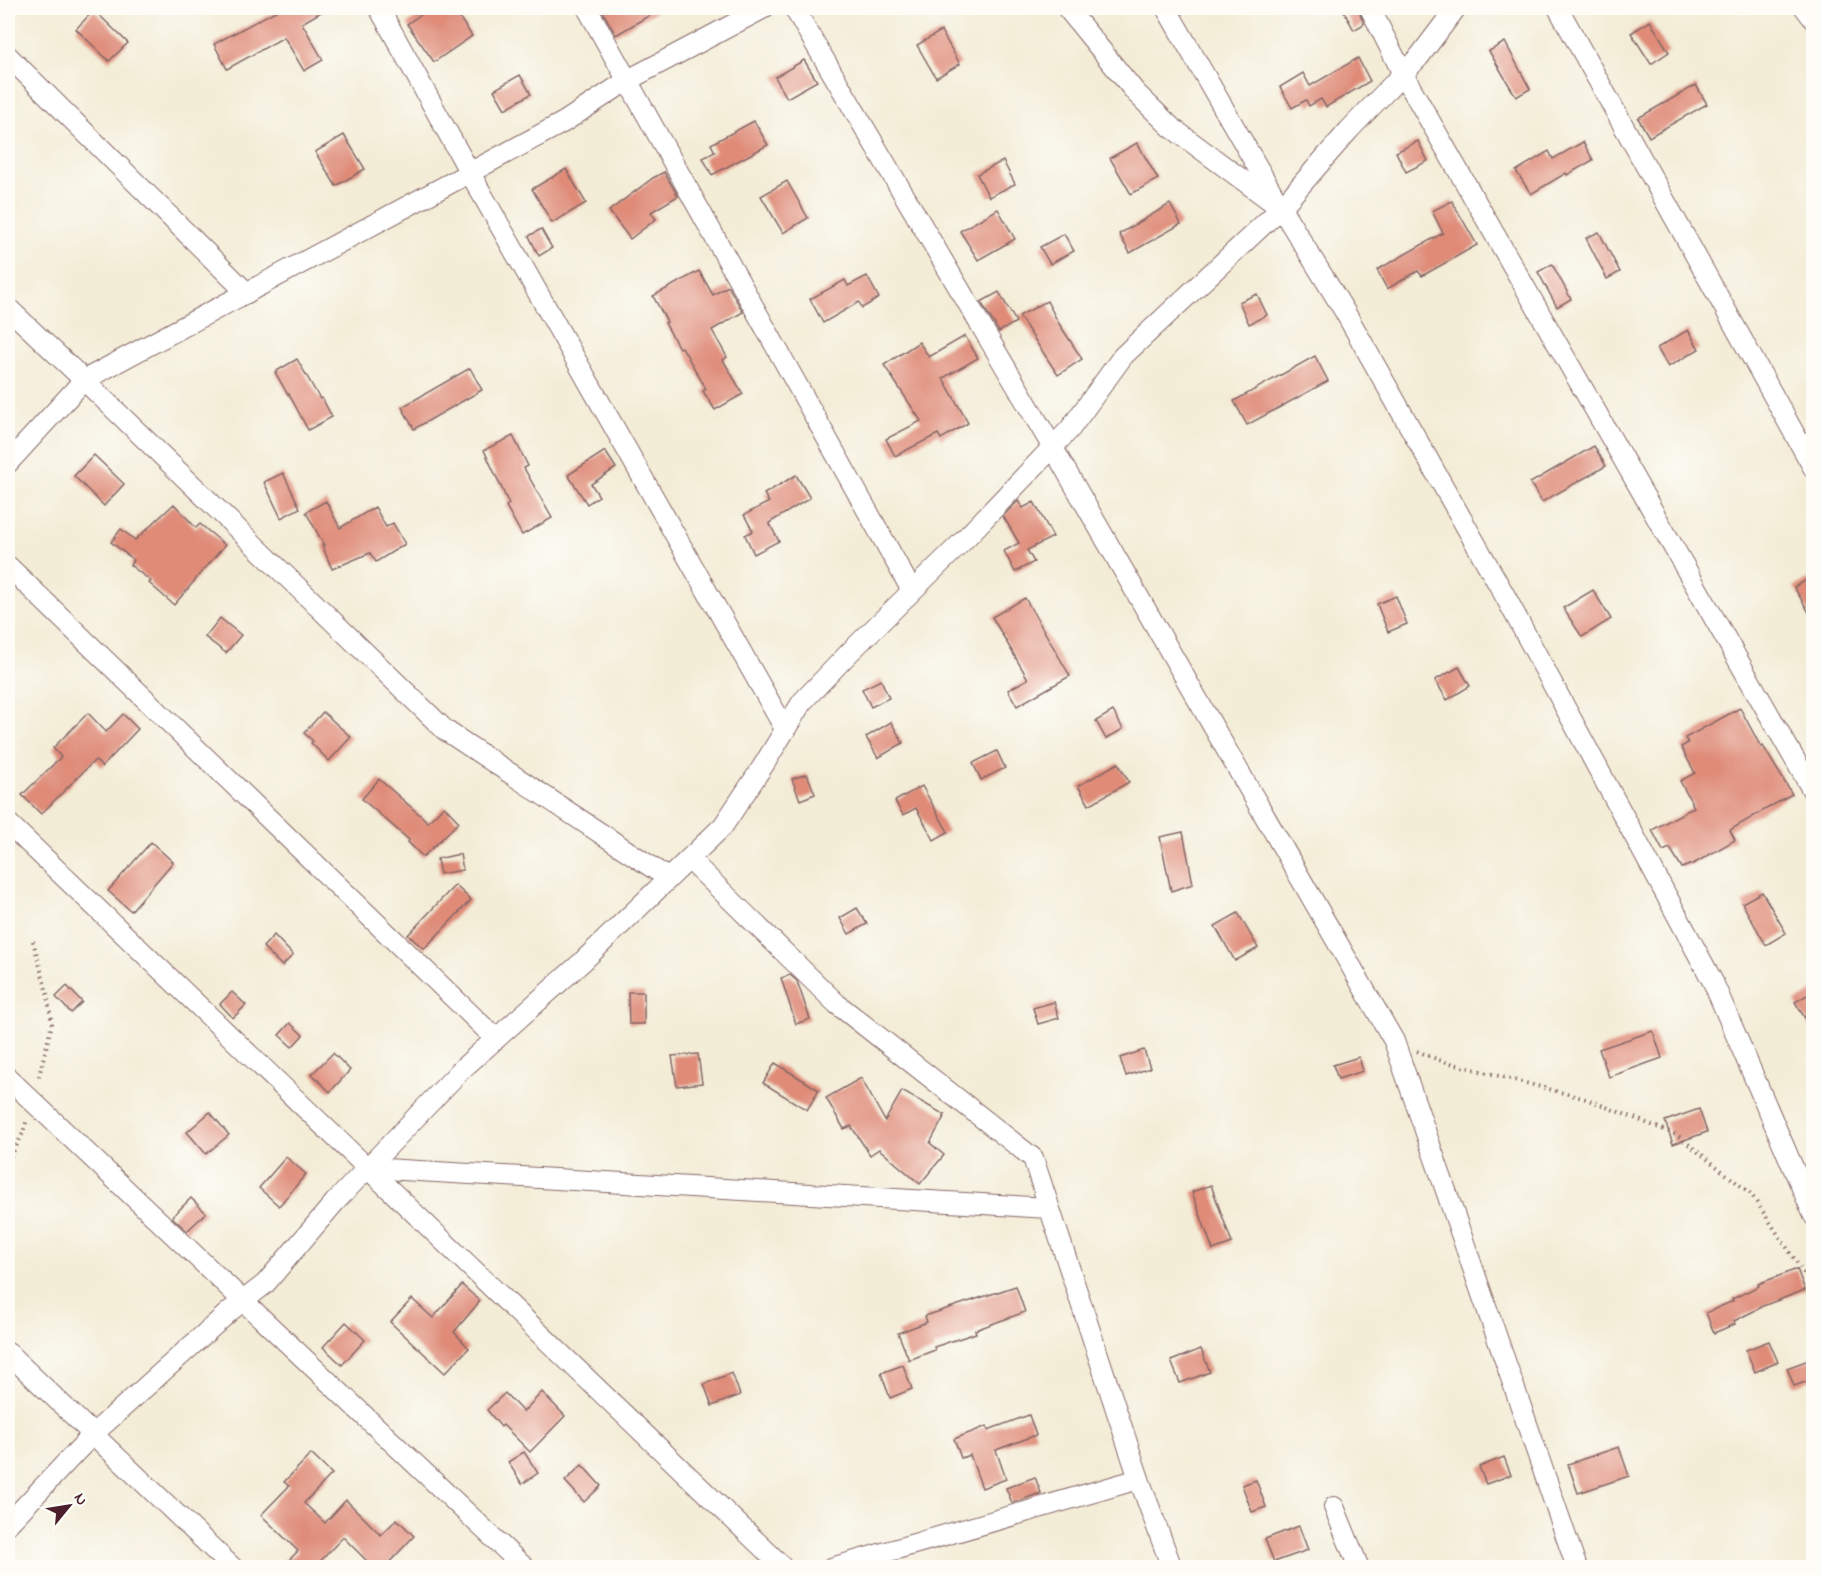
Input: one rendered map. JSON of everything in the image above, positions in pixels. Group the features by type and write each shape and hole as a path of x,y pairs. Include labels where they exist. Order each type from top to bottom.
{"street":[{"path":"379,8 785,729"},
{"path":"587,8 912,591"},
{"path":"8,463 84,381 564,122 628,80 764,8"},
{"path":"794,8 1053,448 1394,1041 1577,1568"},
{"path":"1067,8 1136,93 1171,127 1281,208"},
{"path":"1166,8 1281,208 1346,312 1504,594 1713,982 1814,1215"},
{"path":"1370,8 1403,74 1814,793"},
{"path":"8,1524 92,1435 243,1300 265,1284 335,1202 462,1069 581,963 723,826 802,702 1053,448 1070,429 1123,356 1281,208 1349,130 1419,57 1456,8"},
{"path":"1558,8 1814,469"},
{"path":"1805,8 1814,20"},
{"path":"8,56 247,293"},
{"path":"8,308 444,730 668,878"},
{"path":"8,566 496,1039"},
{"path":"8,823 784,1568"},
{"path":"689,859 837,1004 1033,1158 1139,1479 1172,1568"},
{"path":"8,1078 525,1568"},
{"path":"368,1168 1049,1208"},
{"path":"8,1353 233,1568"},
{"path":"831,1568 1139,1479"},
{"path":"1334,1507 1359,1568"}],"path":[{"path":"8,1162 23,1133 52,1024 33,941"},
{"path":"1394,1041 1439,1060 1586,1099 1677,1135 1751,1194 1814,1288"}],"building":[{"path":"281,8 328,8 302,23 323,60 304,71 284,37 227,69 214,44"},
{"path":"430,8 453,8 472,36 434,62 407,24"},
{"path":"611,8 662,8 616,35 603,12"},
{"path":"1342,8 1358,8 1364,24 1354,30"},
{"path":"94,10 128,43 109,61 76,29"},
{"path":"1650,21 1669,52 1651,64 1631,33"},
{"path":"941,31 960,64 936,78 917,45"},
{"path":"1505,42 1530,89 1516,97 1489,51"},
{"path":"1358,58 1370,81 1326,107 1321,99 1309,106 1306,100 1292,108 1280,87 1303,73 1310,86"},
{"path":"804,60 817,81 787,98 775,77"},
{"path":"520,75 531,94 505,109 494,90"},
{"path":"1696,85 1707,104 1649,137 1638,118"},
{"path":"754,121 768,145 712,175 703,158 715,152 711,144"},
{"path":"344,135 365,169 336,186 315,152"},
{"path":"1418,141 1428,161 1406,172 1396,152"},
{"path":"1583,142 1593,160 1531,194 1516,171 1549,151 1553,159"},
{"path":"1137,143 1158,179 1131,194 1110,158"},
{"path":"1003,161 1015,184 989,197 977,174"},
{"path":"566,169 586,203 552,223 532,189"},
{"path":"664,172 678,196 651,212 656,219 630,239 609,211"},
{"path":"787,181 808,218 783,233 761,196"},
{"path":"1452,201 1477,245 1422,276 1418,271 1387,289 1377,270 1443,233 1432,211"},
{"path":"1170,204 1181,224 1130,253 1119,234"},
{"path":"998,209 1015,239 978,260 960,231"},
{"path":"541,229 552,248 539,256 529,236"},
{"path":"1599,232 1620,272 1607,279 1586,238"},
{"path":"1064,234 1074,251 1050,264 1040,247"},
{"path":"1552,264 1571,299 1557,307 1538,272"},
{"path":"699,271 713,295 728,286 743,312 712,330 727,357 723,360 743,394 715,410 703,391 706,389 682,347 679,348 665,323 667,322 653,296"},
{"path":"867,276 879,298 862,308 859,302 823,323 810,299 845,280 848,286"},
{"path":"999,292 1016,322 999,332 981,302"},
{"path":"1257,294 1267,315 1249,324 1239,302"},
{"path":"1047,301 1082,359 1058,375 1019,316"},
{"path":"1688,330 1699,349 1668,367 1657,348"},
{"path":"965,336 978,358 943,378 968,423 941,439 938,434 895,456 886,439 921,421 884,365 919,342 929,357"},
{"path":"1315,356 1328,381 1247,425 1234,401"},
{"path":"297,359 332,417 308,430 275,372"},
{"path":"470,368 482,390 414,429 402,407"},
{"path":"513,436 528,466 524,468 552,518 522,535 506,506 509,504 484,450"},
{"path":"1594,446 1606,466 1542,502 1530,483"},
{"path":"605,451 616,468 591,484 599,496 587,504 568,475"},
{"path":"94,455 124,484 104,506 74,476"},
{"path":"283,473 300,508 281,518 264,482"},
{"path":"796,475 810,498 769,523 779,541 754,554 745,535 753,531 744,515 769,502 764,494"},
{"path":"326,501 340,528 375,507 386,527 393,523 405,544 376,562 370,553 332,569 322,545 324,545 306,512"},
{"path":"1018,501 1023,508 1034,502 1053,537 1027,550 1034,562 1015,572 1004,551 1019,543 1003,516"},
{"path":"174,504 196,528 200,524 225,545 174,605 149,583 151,581 130,565 134,560 111,542 121,529 135,540"},
{"path":"1814,576 1814,621 1794,587"},
{"path":"1593,590 1611,619 1582,637 1563,608"},
{"path":"1396,596 1407,624 1388,632 1377,604"},
{"path":"1025,598 1070,676 1017,706 1008,690 1028,679 992,617"},
{"path":"220,618 241,635 226,653 205,637"},
{"path":"1459,667 1470,686 1447,700 1435,680"},
{"path":"881,680 889,698 871,707 862,689"},
{"path":"1740,708 1761,747 1763,746 1792,794 1730,830 1735,840 1682,868 1670,848 1663,851 1652,830 1694,807 1680,781 1695,773 1681,747 1688,743 1685,738"},
{"path":"1113,711 1123,729 1106,739 1096,721"},
{"path":"323,712 351,737 329,761 304,733"},
{"path":"88,713 106,732 123,714 138,729 102,767 95,760 41,814 22,795 61,757 53,748"},
{"path":"891,722 903,743 878,758 866,737"},
{"path":"997,751 1005,768 981,780 973,763"},
{"path":"1118,763 1129,782 1089,805 1078,786"},
{"path":"807,774 815,794 800,800 792,779"},
{"path":"379,779 428,822 444,806 459,822 423,857 408,842 409,840 362,799"},
{"path":"922,786 948,832 934,840 916,808 903,815 895,801"},
{"path":"1183,832 1193,884 1171,891 1160,837"},
{"path":"151,842 173,862 131,911 108,891"},
{"path":"460,854 463,870 440,874 437,859"},
{"path":"455,885 471,900 424,949 408,935"},
{"path":"1762,892 1786,933 1766,945 1742,903"},
{"path":"857,908 867,924 849,934 840,918"},
{"path":"1238,913 1258,948 1235,961 1215,926"},
{"path":"274,935 293,955 282,966 263,947"},
{"path":"790,975 797,981 810,1019 796,1024 781,978"},
{"path":"67,986 82,1002 71,1013 56,997"},
{"path":"1814,991 1814,1033 1795,1002"},
{"path":"232,992 246,1005 233,1018 220,1004"},
{"path":"628,992 644,992 644,1024 629,1024"},
{"path":"1054,1002 1059,1018 1038,1024 1033,1008"},
{"path":"290,1023 303,1035 292,1047 279,1035"},
{"path":"1653,1031 1662,1058 1609,1077 1599,1049"},
{"path":"1144,1050 1150,1068 1126,1076 1120,1058"},
{"path":"333,1053 350,1070 330,1092 312,1074"},
{"path":"698,1054 702,1083 677,1086 672,1056"},
{"path":"1359,1057 1363,1071 1338,1079 1333,1065"},
{"path":"775,1063 819,1090 807,1110 763,1083"},
{"path":"861,1078 885,1121 902,1091 945,1115 930,1143 944,1155 920,1184 879,1149 870,1155 851,1126 844,1129 826,1098"},
{"path":"1699,1109 1707,1132 1673,1144 1665,1121"},
{"path":"210,1112 229,1135 206,1154 187,1132"},
{"path":"286,1157 306,1174 279,1206 259,1188"},
{"path":"1211,1185 1232,1243 1213,1250 1192,1192"},
{"path":"191,1198 206,1213 187,1231 172,1217"},
{"path":"1797,1269 1805,1290 1760,1307 1734,1321 1735,1324 1714,1333 1706,1313 1733,1301 1732,1299 1759,1286 1758,1284"},
{"path":"462,1285 480,1301 454,1332 469,1348 445,1373 390,1322 412,1299 433,1318"},
{"path":"1016,1286 1025,1312 975,1330 976,1333 934,1347 935,1350 909,1360 898,1333 927,1322 925,1316"},
{"path":"346,1322 365,1340 342,1365 323,1347"},
{"path":"1769,1341 1778,1362 1755,1372 1746,1350"},
{"path":"1201,1349 1210,1372 1180,1383 1171,1361"},
{"path":"1814,1358 1814,1379 1794,1386 1787,1368"},
{"path":"903,1365 912,1389 890,1398 881,1373"},
{"path":"732,1373 740,1395 712,1406 704,1384"},
{"path":"542,1392 565,1416 530,1452 503,1425 501,1427 487,1410 505,1393 523,1412"},
{"path":"1029,1415 1036,1435 996,1450 1006,1479 982,1488 970,1455 961,1458 954,1439 987,1426 988,1430"},
{"path":"1619,1447 1629,1476 1578,1493 1568,1464"},
{"path":"524,1452 538,1473 522,1484 508,1462"},
{"path":"311,1454 332,1474 304,1503 325,1523 346,1500 381,1535 397,1519 414,1536 384,1568 374,1568 343,1537 314,1568 281,1568 298,1551 261,1515 289,1486 284,1482"},
{"path":"1504,1457 1511,1475 1486,1484 1479,1467"},
{"path":"582,1465 601,1486 584,1502 565,1481"},
{"path":"1035,1477 1041,1493 1012,1503 1006,1488"},
{"path":"1256,1480 1266,1507 1252,1512 1242,1485"},
{"path":"1299,1526 1308,1550 1274,1562 1265,1539"}]}
